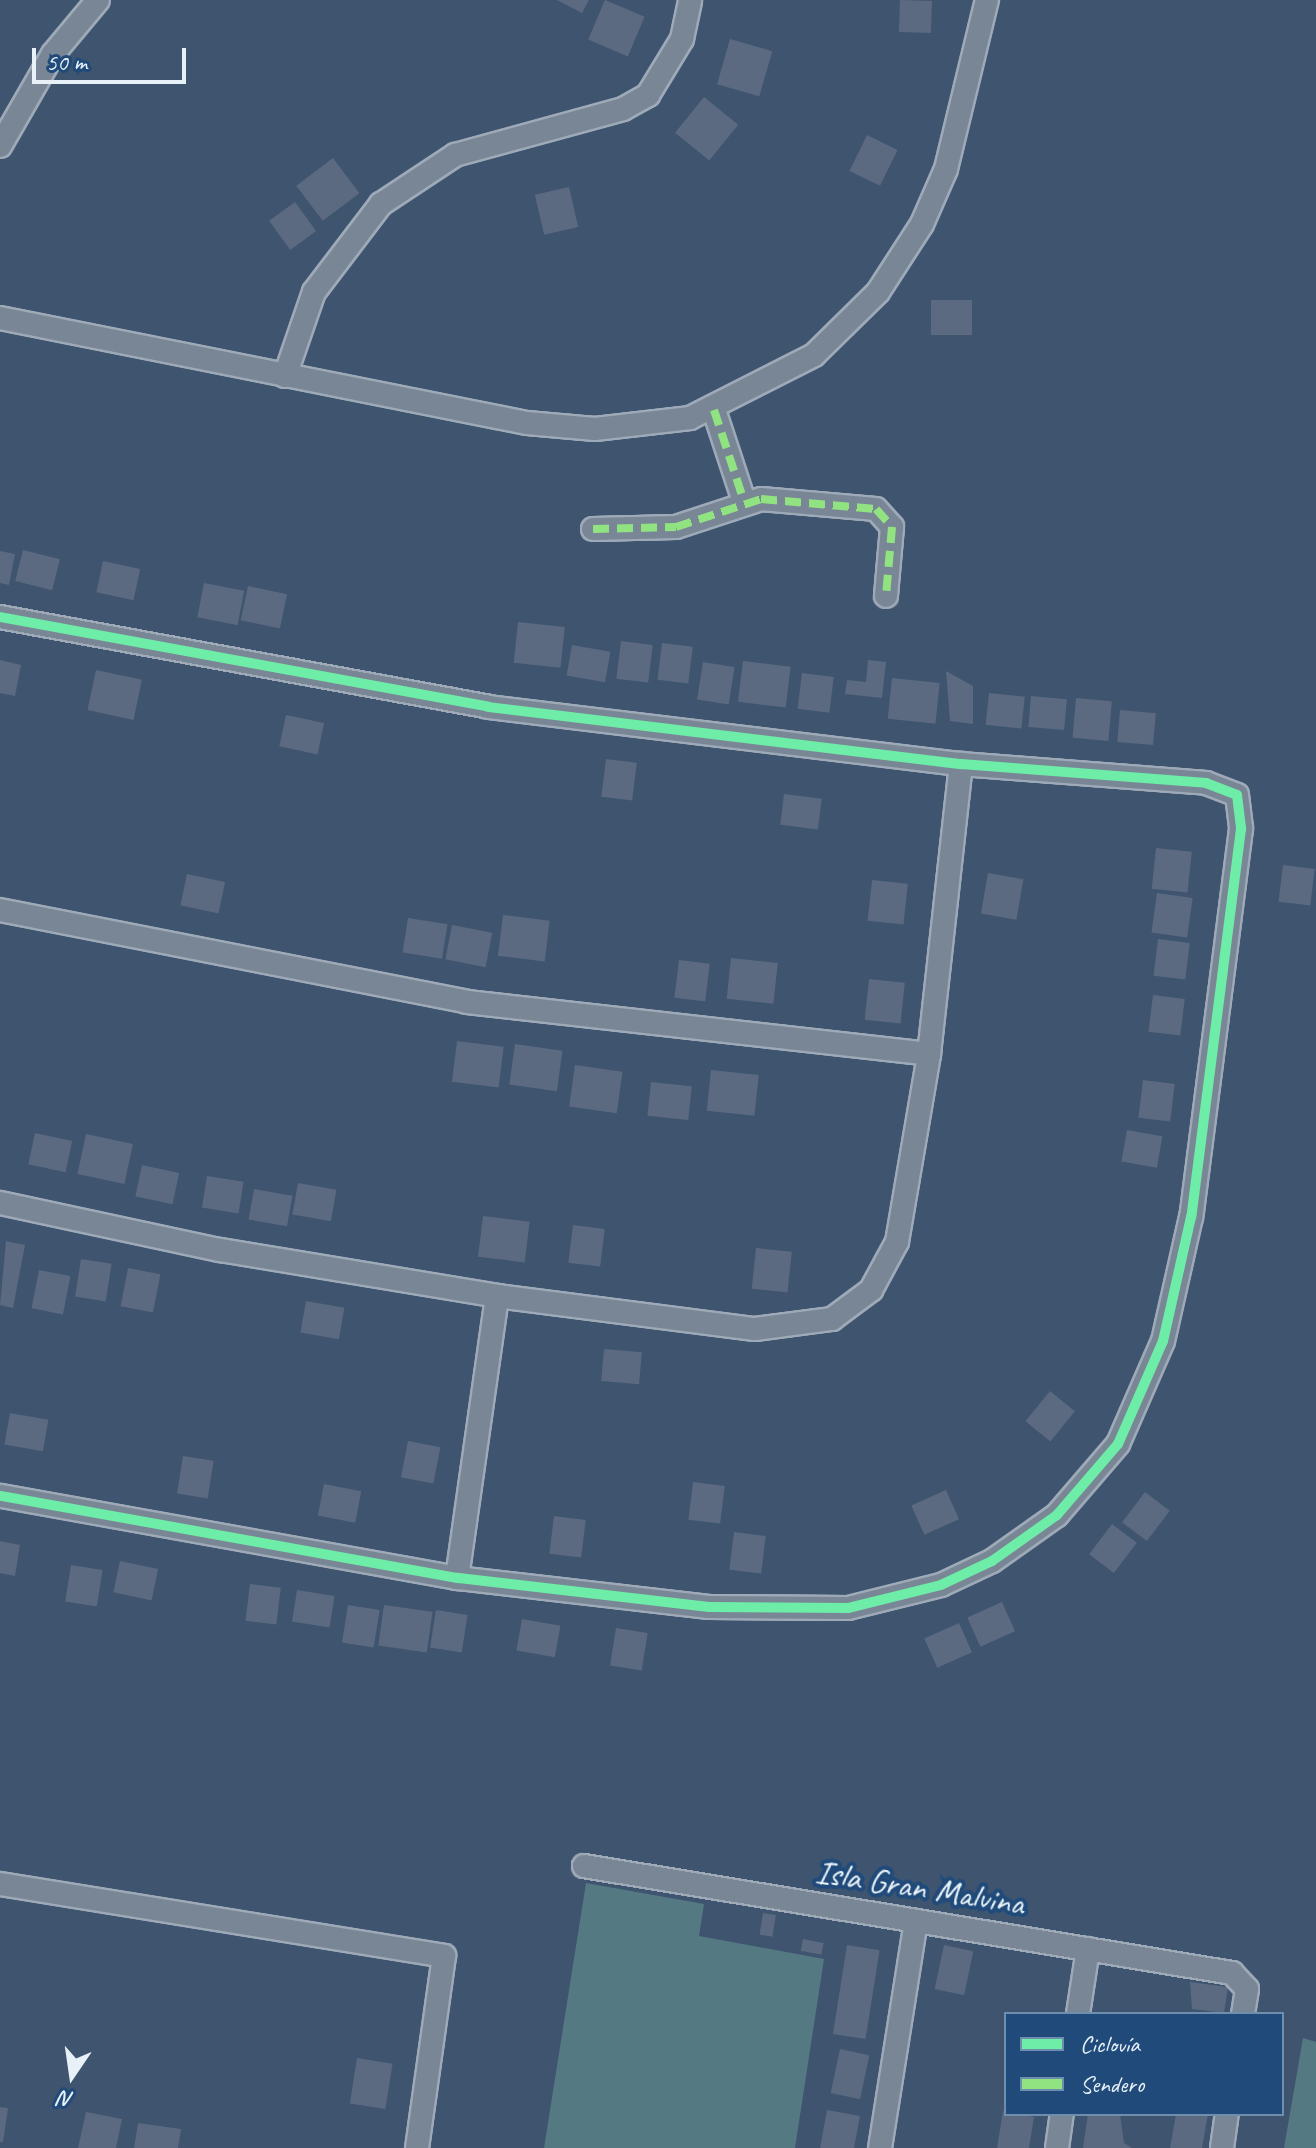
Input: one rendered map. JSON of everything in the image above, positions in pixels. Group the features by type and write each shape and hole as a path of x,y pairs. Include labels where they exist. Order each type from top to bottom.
{"street":[{"path":"0,146 53,54 98,0"},
{"path":"285,376 314,292 381,204 455,155 623,109 648,95 682,39 690,0"},
{"path":"0,318 468,414 595,429 714,410 814,355 899,263 946,169 987,0"},
{"path":"714,410 744,501"},
{"path":"593,529 676,527 744,501 876,509 887,516 893,537 886,596"},
{"path":"0,617 488,707 961,764 1206,783 1237,795 1241,811 1210,1089 1177,1293 1142,1399 1118,1444 1028,1538 941,1585 885,1600 786,1611 709,1607 457,1578 0,1496"},
{"path":"0,1203 220,1250 497,1296 755,1329 832,1319 871,1290 897,1242 929,1054 961,764"},
{"path":"0,910 467,1002 929,1054"},
{"path":"457,1578 497,1296"},
{"name":"Isla Gran Malvina","path":"584,1866 1088,1949 1244,1979 1243,2012"},
{"path":"0,1884 444,1956 417,2148"},
{"path":"880,2148 916,1921"},
{"path":"1078,2012 1088,1949"},
{"path":"1057,2148 1062,2116"},
{"path":"1222,2148 1227,2116"}],"green space":[{"path":"586,1883 704,1904 699,1936 824,1959 795,2148 544,2148"},
{"path":"1303,2038 1316,2042 1316,2148 1284,2148"}],"building":[{"path":"557,0 589,0 582,13"},
{"path":"605,0 645,17 628,56 588,40"},
{"path":"900,0 932,1 931,33 899,32"},
{"path":"730,39 772,51 759,96 717,84"},
{"path":"704,97 738,125 709,160 675,133"},
{"path":"867,135 898,150 880,186 849,171"},
{"path":"333,158 359,193 323,221 296,186"},
{"path":"569,187 578,227 544,235 535,195"},
{"path":"295,202 316,231 290,250 269,221"},
{"path":"931,300 972,300 972,335 931,335"},
{"path":"23,550 60,559 52,590 15,581"},
{"path":"0,551 15,554 9,585 0,583"},
{"path":"103,561 140,569 134,600 96,592"},
{"path":"204,583 244,591 238,625 197,617"},
{"path":"248,586 287,594 280,629 241,620"},
{"path":"518,622 565,627 560,668 514,663"},
{"path":"621,641 653,645 648,683 616,679"},
{"path":"662,643 693,647 688,684 657,680"},
{"path":"572,645 610,652 605,682 567,676"},
{"path":"0,660 21,665 15,696 0,693"},
{"path":"868,660 886,662 882,698 845,694 847,680 866,682"},
{"path":"743,661 791,667 786,708 738,702"},
{"path":"703,662 735,667 729,705 697,700"},
{"path":"96,670 142,680 133,720 87,710"},
{"path":"946,671 973,686 973,724 950,721"},
{"path":"802,673 834,677 829,713 798,709"},
{"path":"892,678 940,683 935,724 888,719"},
{"path":"989,693 1025,697 1021,729 986,725"},
{"path":"1031,696 1067,699 1064,730 1028,727"},
{"path":"1076,698 1112,701 1108,741 1073,738"},
{"path":"1120,710 1156,713 1153,745 1117,742"},
{"path":"286,715 324,723 317,754 279,746"},
{"path":"606,759 637,763 632,800 601,797"},
{"path":"784,794 822,799 818,829 780,825"},
{"path":"1156,848 1192,852 1188,893 1152,889"},
{"path":"1283,865 1315,869 1310,906 1278,902"},
{"path":"988,873 1023,879 1016,920 981,913"},
{"path":"187,874 225,882 218,913 180,905"},
{"path":"872,880 908,884 904,925 868,921"},
{"path":"1157,893 1193,898 1187,938 1151,933"},
{"path":"503,915 550,921 545,961 498,956"},
{"path":"408,918 448,924 442,959 403,953"},
{"path":"452,925 492,933 486,967 445,959"},
{"path":"1158,939 1190,943 1185,980 1153,976"},
{"path":"731,958 778,963 773,1004 727,999"},
{"path":"679,960 710,964 705,1001 674,998"},
{"path":"869,979 905,983 901,1024 865,1020"},
{"path":"1153,995 1185,999 1180,1036 1148,1032"},
{"path":"457,1041 504,1047 499,1087 452,1082"},
{"path":"515,1044 563,1051 557,1091 509,1085"},
{"path":"575,1065 623,1072 617,1113 569,1107"},
{"path":"711,1070 759,1075 754,1116 707,1111"},
{"path":"1143,1080 1175,1084 1170,1122 1138,1118"},
{"path":"651,1082 692,1086 688,1120 647,1116"},
{"path":"1127,1130 1162,1136 1157,1168 1121,1162"},
{"path":"35,1133 72,1141 66,1172 28,1164"},
{"path":"86,1134 133,1144 124,1184 77,1174"},
{"path":"142,1165 179,1173 173,1204 135,1196"},
{"path":"207,1176 244,1182 239,1213 202,1208"},
{"path":"298,1183 336,1190 331,1221 292,1215"},
{"path":"254,1189 292,1196 287,1226 249,1220"},
{"path":"483,1216 530,1222 525,1262 478,1257"},
{"path":"573,1225 605,1229 600,1267 568,1263"},
{"path":"6,1241 25,1245 13,1308 0,1305"},
{"path":"756,1248 792,1252 788,1293 752,1289"},
{"path":"81,1259 112,1264 106,1301 75,1297"},
{"path":"128,1268 160,1274 153,1313 121,1306"},
{"path":"39,1270 70,1276 63,1314 32,1308"},
{"path":"306,1301 344,1308 339,1339 300,1333"},
{"path":"604,1349 642,1352 639,1384 601,1381"},
{"path":"1050,1391 1075,1411 1050,1441 1025,1421"},
{"path":"10,1413 48,1420 43,1451 4,1445"},
{"path":"408,1441 440,1447 433,1484 401,1477"},
{"path":"183,1456 214,1461 208,1498 177,1494"},
{"path":"693,1482 725,1486 720,1524 688,1520"},
{"path":"324,1484 361,1491 355,1523 318,1515"},
{"path":"946,1490 959,1519 924,1535 911,1505"},
{"path":"1145,1492 1170,1511 1147,1541 1122,1522"},
{"path":"554,1516 586,1520 581,1558 549,1554"},
{"path":"1112,1524 1137,1543 1114,1573 1089,1554"},
{"path":"734,1532 766,1536 761,1574 729,1570"},
{"path":"0,1541 20,1545 15,1576 0,1573"},
{"path":"120,1561 158,1569 151,1600 113,1592"},
{"path":"71,1565 103,1570 97,1607 65,1602"},
{"path":"250,1584 281,1588 276,1625 245,1621"},
{"path":"297,1590 335,1596 330,1628 292,1622"},
{"path":"1002,1602 1015,1631 980,1647 967,1617"},
{"path":"348,1605 380,1610 374,1648 342,1643"},
{"path":"384,1605 433,1612 427,1652 378,1646"},
{"path":"436,1610 468,1615 462,1653 430,1648"},
{"path":"522,1619 560,1626 555,1657 516,1651"},
{"path":"959,1623 972,1652 937,1668 924,1638"},
{"path":"616,1628 648,1633 642,1671 610,1666"},
{"path":"763,1913 776,1915 772,1937 760,1935"},
{"path":"803,1939 824,1943 821,1955 801,1951"},
{"path":"847,1945 880,1950 866,2039 833,2034"},
{"path":"944,1945 973,1951 964,1995 935,1989"},
{"path":"1190,1982 1228,1987 1224,2012 1192,2009"},
{"path":"840,2049 869,2055 860,2099 831,2093"},
{"path":"357,2058 393,2064 385,2109 350,2103"},
{"path":"0,2107 8,2108 3,2142 0,2142"},
{"path":"827,2110 860,2116 854,2148 820,2148"},
{"path":"1003,2111 1004,2116 1034,2117 1029,2148 997,2148"},
{"path":"86,2112 122,2119 116,2148 78,2148"},
{"path":"1088,2116 1120,2116 1124,2143 1132,2148 1083,2148"},
{"path":"1176,2116 1208,2116 1202,2148 1170,2148"},
{"path":"138,2123 181,2129 178,2148 134,2148"}],"marked path":[{"path":"714,410 744,501"},
{"path":"593,529 676,527 761,499 876,509 892,527 886,596"}],"cycle path":[{"path":"0,617 488,707 961,764 1206,783 1237,795 1241,829 1191,1217 1163,1341 1118,1444 1057,1515 992,1561 941,1585 848,1608 709,1607 457,1578 0,1496"}]}
